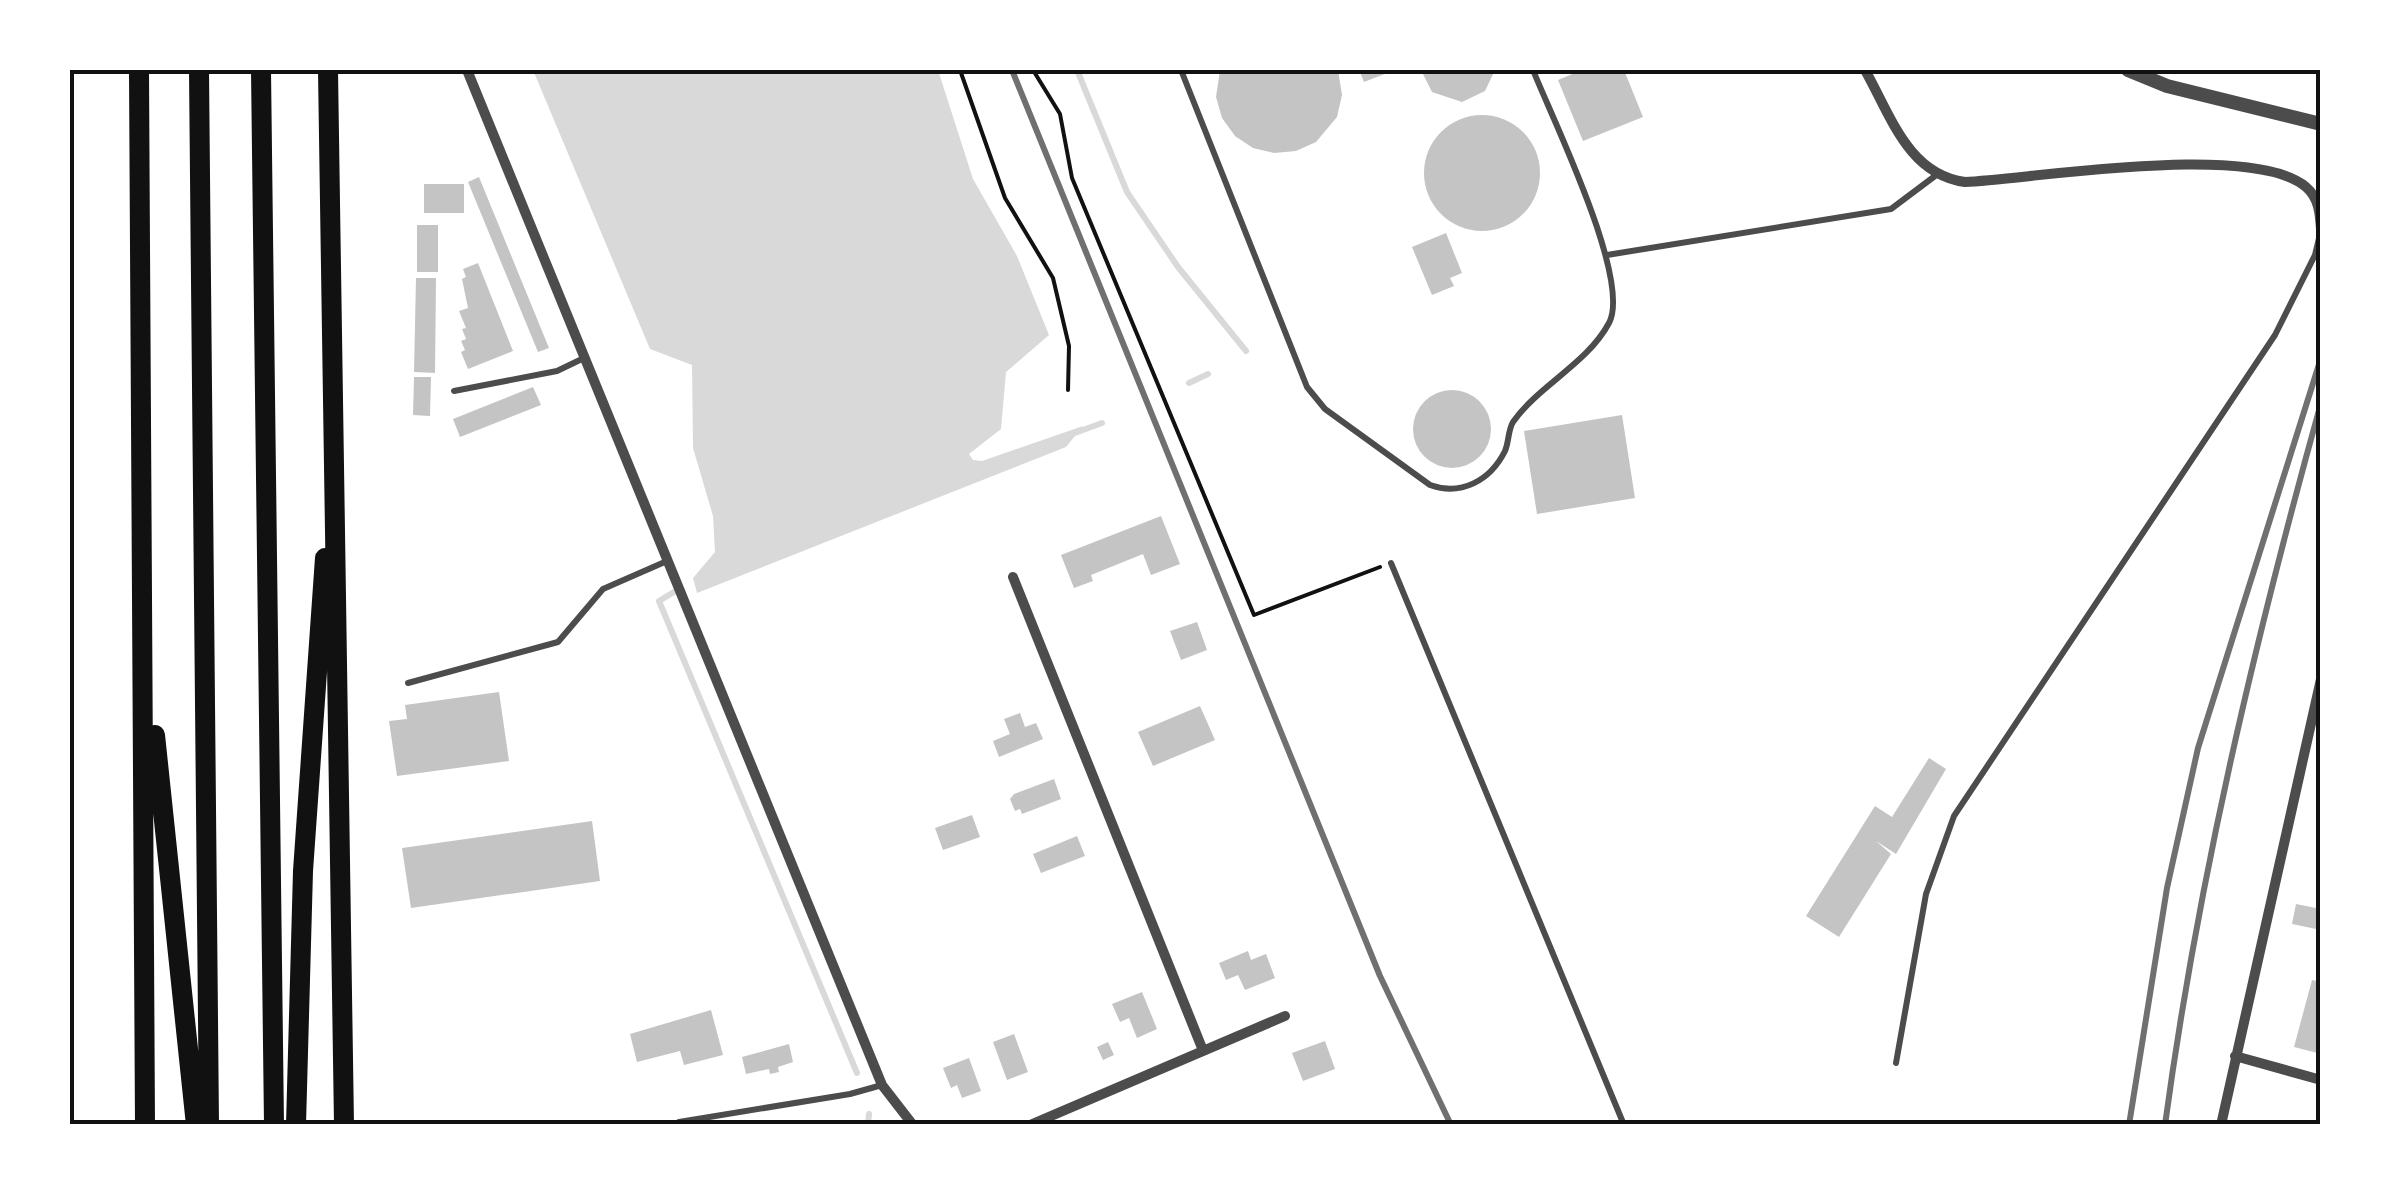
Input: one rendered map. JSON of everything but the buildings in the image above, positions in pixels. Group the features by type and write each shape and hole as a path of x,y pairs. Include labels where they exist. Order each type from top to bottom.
{"highway":[{"path":"139,70 145,1125"},
{"path":"199,70 209,1125"},
{"path":"261,70 274,1125"},
{"path":"328,70 344,1125"},
{"path":"296,1125 303,871 336,412"},
{"path":"142,548 156,750 196,1125"}],"street":[{"path":"467,70 882,1085 913,1125"},
{"path":"1865,70 1918,162 1935,176 1965,182 2196,164 2258,169 2304,185 2320,209 2320,229"},
{"path":"2128,70 2167,86 2321,124"},
{"path":"1013,577 1202,1048"},
{"path":"2222,1125 2321,679"},
{"path":"1030,1125 1049,1122 1202,1048 1285,1016"},
{"path":"2235,1056 2321,1080"}],"lane":[{"path":"1181,70 1307,387 1325,409 1430,485 1446,490 1487,476 1506,447 1512,424 1584,354 1611,321 1614,293 1608,255 1533,70"},
{"path":"1608,255 1891,209 1935,176"},
{"path":"1896,1063 1926,894 1954,816 2276,334 2315,255 2320,229"},
{"path":"454,392 556,371 584,358"},
{"path":"408,683 558,642 603,589 667,560"},
{"path":"1391,563 1624,1125"},
{"path":"680,1122 850,1094 882,1085"}],"path":[{"path":"960,70 1005,198 1052,278 1069,346 1068,390"},
{"path":"1034,70 1060,114 1072,178 1254,615 1391,563"}],"shaded area":[{"path":"533,70 938,70 973,179 1017,256 1049,335 1006,372 1001,429 969,454 973,460 982,461 1083,426 1066,447 697,593 693,578 715,552 713,516 693,448 692,365 650,349"}],"waterway":[{"path":"1077,70 1127,192 1178,267 1246,351"},
{"path":"1189,383 1208,374"},
{"path":"1072,434 1102,423"},
{"path":"674,592 659,601 857,1073"},
{"path":"868,1125 869,1114"}],"railway":[{"path":"1012,70 1380,976 1451,1125"},
{"path":"2129,1125 2167,888 2198,748 2321,358"},
{"path":"2165,1125 2211,852 2273,581 2321,403"}]}
